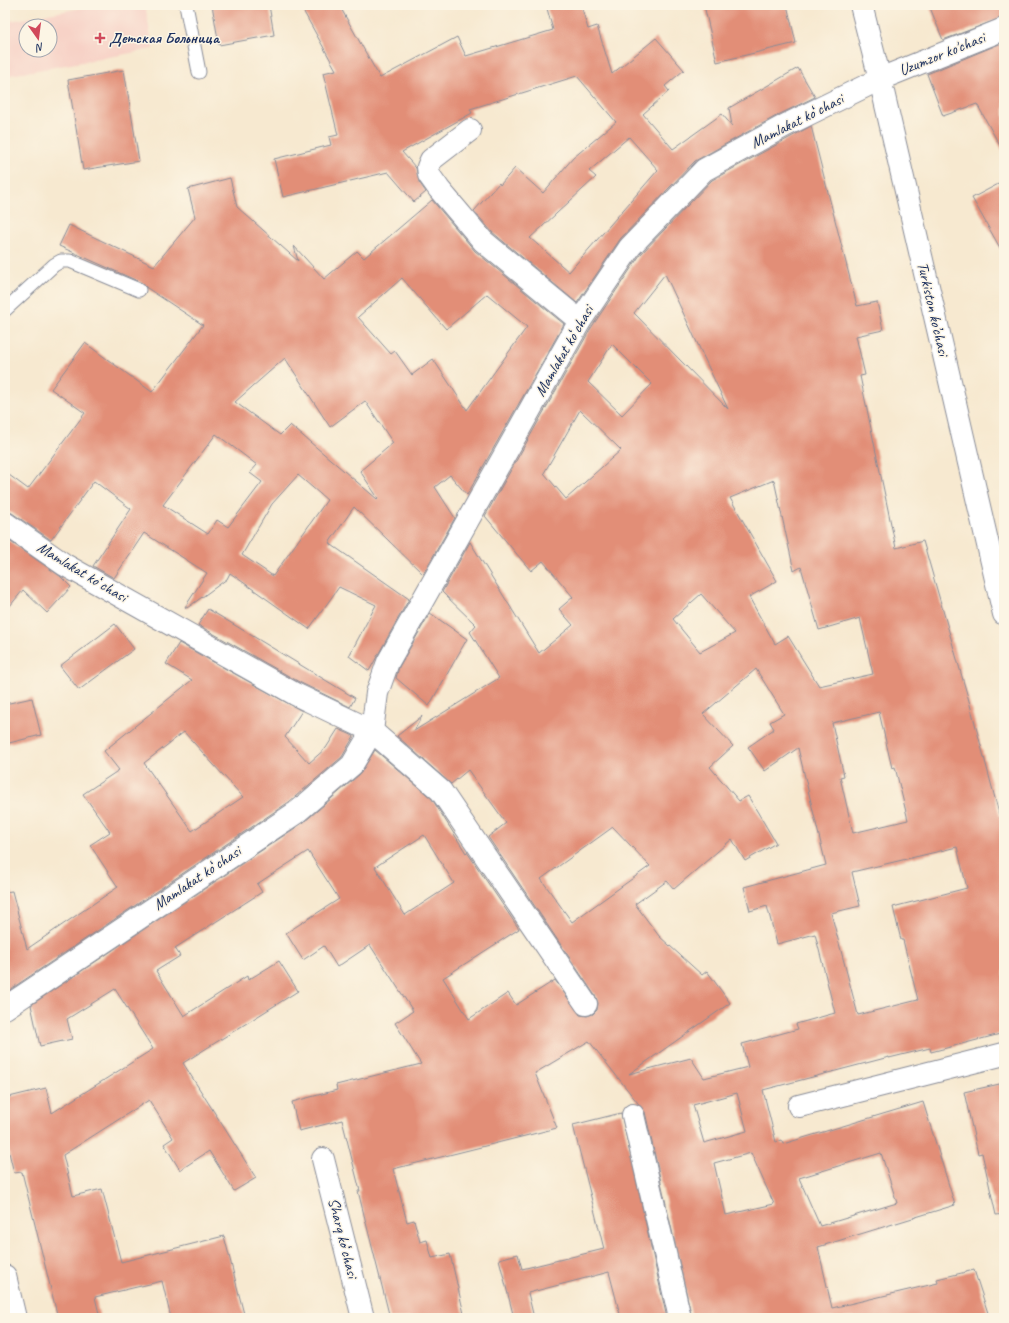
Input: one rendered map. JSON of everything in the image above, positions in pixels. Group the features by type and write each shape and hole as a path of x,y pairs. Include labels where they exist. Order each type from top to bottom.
{"street":[{"name":"Turkiston ko’chasi","path":"861,5 999,568 1004,614"},
{"name":"Uzumzor ko'chasi","path":"880,79 1004,29"},
{"name":"Mamlakat koʻchasi","path":"5,1008 297,812 352,765 372,731 377,693 388,662 580,321 630,247 704,170 786,125 880,79"},
{"path":"470,130 431,160 428,167 429,175 483,241 580,321"},
{"name":"Mamlakat koʻchasi","path":"5,523 65,565 295,694 372,731"},
{"path":"372,731 441,791 586,1004"},
{"path":"799,1106 1004,1054"},
{"path":"633,1115 680,1318"},
{"name":"Sharq koʻchasi","path":"323,1159 363,1318"},
{"path":"5,1276 15,1318"}],"lane":[{"path":"186,5 199,72"},
{"path":"5,310 54,265 61,261 70,261 140,290"}],"shaded area":[{"name":"Детская Больница","path":"97,5 145,5 153,49 5,76 5,22 18,20 18,58 58,58 58,18 27,18"}],"building":[{"path":"212,5 269,5 274,35 219,45"},
{"path":"300,5 339,5 380,78 457,37 466,56 553,30 546,5 581,5 588,29 597,26 612,74 656,38 684,70 665,86 669,91 643,114 673,149 722,114 732,126 729,108 798,68 815,97 780,114 695,161 621,238 577,303 492,232 474,211 499,183 500,185 515,168 543,193 573,158 616,122 577,76 470,109 472,113 402,152 416,168 419,182 426,192 414,202 388,172 283,197 274,159 331,145 329,137 338,135 323,73 336,70","holes":["629,137 658,170 569,272 530,238 596,177 589,171"]},
{"path":"704,5 787,5 796,43 717,62"},
{"path":"929,5 1004,5 1004,17 943,40"},
{"path":"1004,42 1004,153 977,104 943,116 927,74"},
{"path":"124,70 139,161 83,170 68,80"},
{"path":"811,126 857,306 877,302 883,330 856,336 865,375 860,376 896,548 923,541 969,701 1004,832 1004,1033 931,1052 930,1048 889,1057 763,1090 776,1142 781,1140 783,1144 923,1102 955,1205 818,1247 832,1308 938,1283 937,1279 974,1270 988,1313 966,1318 692,1318 645,1112 589,1041 535,1073 557,1128 393,1169 407,1222 414,1220 420,1242 427,1240 432,1258 450,1254 465,1318 390,1318 342,1120 299,1131 292,1102 337,1090 336,1085 421,1064 395,1023 413,1011 370,945 337,967 324,946 303,960 286,933 339,899 308,851 257,884 262,892 175,948 180,956 156,971 184,1016 247,976 248,980 279,961 298,991 183,1063 256,1178 234,1191 209,1151 180,1170 164,1144 173,1138 149,1100 63,1155 73,1196 102,1189 121,1262 224,1236 245,1318 171,1318 162,1281 95,1297 100,1318 58,1318 22,1172 14,1173 5,1136 5,1098 46,1088 52,1113 153,1049 115,989 67,1019 72,1039 40,1046 31,1005 304,822 360,774 375,750 432,799 466,853 467,852 519,929 443,978 469,1019 508,993 516,1005 555,980 580,1015 587,1016 593,1014 597,1010 598,1003 596,997 488,837 506,823 468,770 451,784 397,736 422,716 414,731 499,678 470,632 476,625 442,592 470,542 539,653 573,625 559,609 573,597 543,561 531,571 485,516 591,328 640,255 712,180","holes":["665,274 728,409 634,313","612,344 652,384 622,415 588,382","580,410 621,450 566,499 544,473","774,480 794,571 801,567 819,630 860,618 873,674 819,686 788,636 775,644 749,597 777,581 730,498","701,594 735,633 700,652 673,619","756,669 784,714 770,722 774,729 748,747 765,771 798,748 826,865 744,887 750,911 767,906 777,944 815,934 835,1013 796,1024 798,1029 742,1044 748,1067 704,1078 691,1058 629,1074 730,1003 707,971 702,975 659,936 635,904 667,881 674,889 732,839 745,861 776,843 748,796 739,801 710,767 733,746 703,714","879,712 892,768 895,767 908,820 853,833 840,777 844,776 832,723","613,827 650,866 572,922 541,879","424,835 454,883 405,915 375,867","957,847 967,888 893,907 918,1000 858,1015 831,913 860,906 852,872","737,1093 747,1131 704,1143 693,1105","751,1153 774,1204 726,1215 714,1163","881,1153 897,1203 820,1226 799,1178"]},
{"path":"230,178 237,207 298,261 294,246 324,279 357,251 364,258 432,200 475,251 564,324 467,495 450,475 435,487 455,518 423,574 354,507 329,543 409,599 369,671 349,656 376,605 339,587 309,629 230,573 227,579 187,608 185,607 207,573 144,533 114,578 93,566 131,509 94,481 51,540 12,513 5,511 5,472 28,489 85,413 51,389 85,343 152,392 203,325 147,288 142,283 59,246 69,225 154,266 195,217 188,189","holes":["402,278 446,329 487,294 527,327 467,410 433,359 412,375 395,351 391,354 358,317","285,358 330,427 365,401 393,443 360,471 378,498 377,499 290,425 280,435 235,402","216,434 257,465 250,473 262,482 228,527 217,520 208,534 163,505","298,475 327,500 273,576 242,555 272,504"]},
{"path":"1004,181 1004,255 972,198"},
{"path":"5,538 60,576 71,587 47,613 23,590 5,612"},
{"path":"208,609 355,698 350,707 301,683 198,625"},
{"path":"430,613 467,639 429,706 396,678 399,667"},
{"path":"115,624 134,649 79,690 60,666"},
{"path":"179,643 302,711 285,737 309,763 326,748 338,729 354,736 342,757 289,802 5,993 5,892 12,891 27,949 118,887 90,845 110,832 83,794 119,770 104,751 192,680 166,664","holes":["184,732 243,797 192,831 144,763"]},
{"path":"32,698 41,735 5,744 5,704"},
{"path":"1004,1083 1004,1214 996,1215 982,1153 978,1154 964,1092"},
{"path":"621,1113 667,1318 621,1318 609,1272 528,1293 534,1318 514,1318 499,1259 518,1254 522,1269 604,1249 573,1125"}],"place":[{"name":"Детская Больница","path":"100,38"}]}
